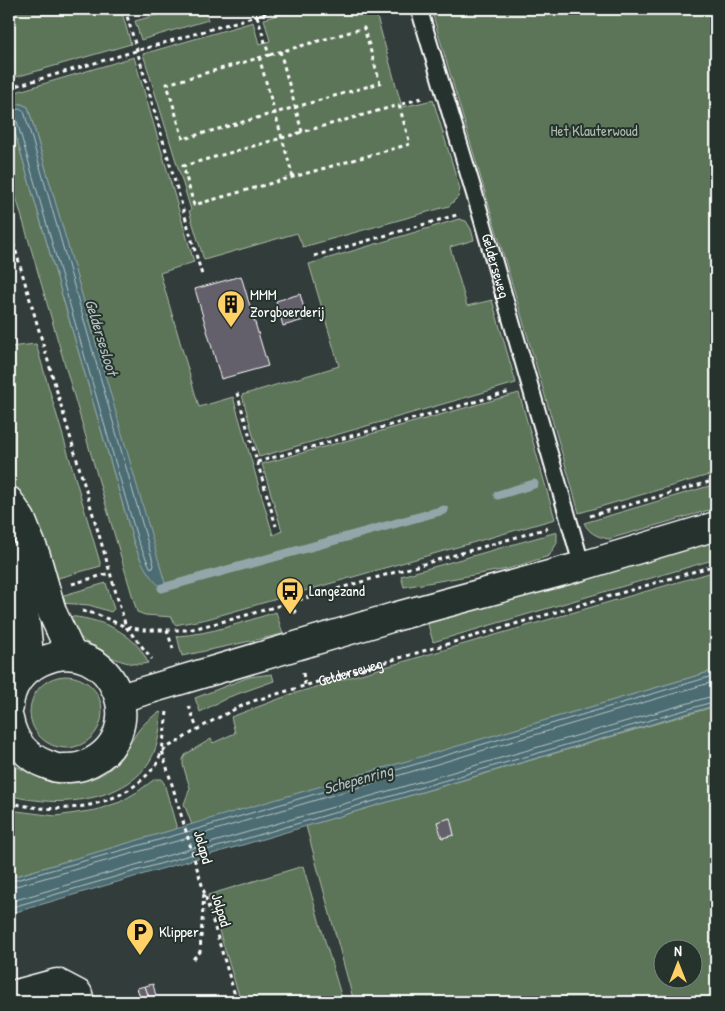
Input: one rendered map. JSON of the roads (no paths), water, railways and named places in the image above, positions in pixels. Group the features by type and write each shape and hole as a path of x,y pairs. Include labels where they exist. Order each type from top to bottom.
{"street":[{"path":"9,501 21,519 30,541 52,612 72,656"},
{"path":"120,698 394,617 582,566 716,526"},
{"path":"9,557 16,576 26,618 30,667"},
{"path":"72,656 88,660 102,669 113,682 120,698 122,720 115,740 100,757 81,767 58,769 38,762 21,748 9,721 13,688 30,667 50,657 72,656"},
{"path":"9,996 57,983 78,994 80,1002"}],"lane":[{"name":"Gelderseweg","path":"419,9 582,566"}],"water":[{"path":"15,104 28,107 165,583 165,586 162,588 148,573 134,543 9,112 11,106"},
{"name":"Schepenring","path":"716,670 716,705 9,914 9,878"}],"waterway":[{"path":"498,495 534,484"},
{"path":"162,588 444,510"}],"place":[{"name":"MMM Zorgboerderij","path":"231,328"},
{"name":"Langezand","path":"290,615"},
{"name":"Klipper","path":"140,956"}],"park label":[{"name":"Het Klauterwoud","path":"594,131"}],"water label":[{"name":"Geldersesloot","path":"102,337"}]}
